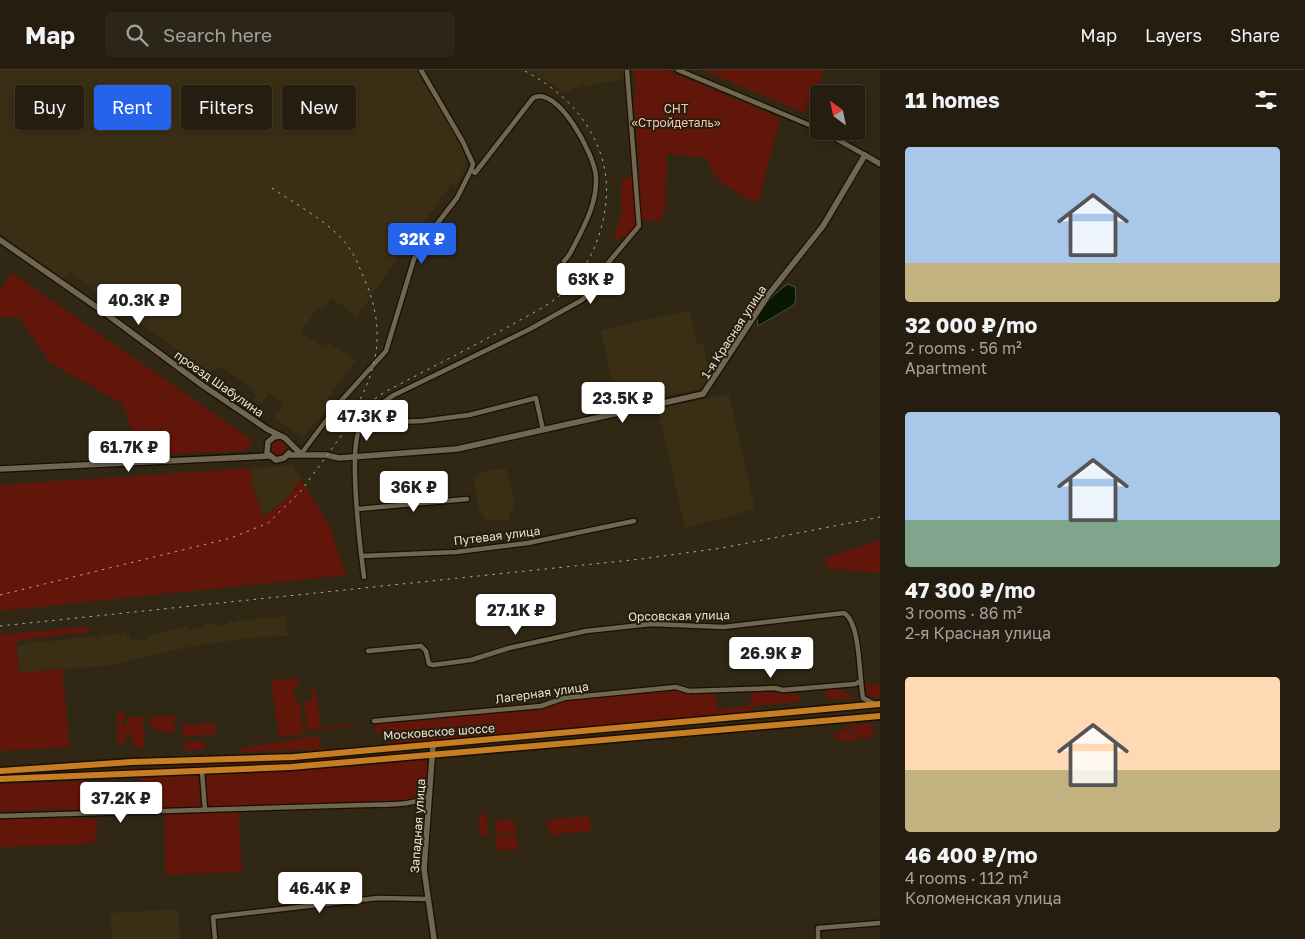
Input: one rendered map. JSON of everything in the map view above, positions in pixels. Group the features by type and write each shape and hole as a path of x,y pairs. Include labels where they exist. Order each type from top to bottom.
{"main road":[{"name":"Московское шоссе","path":"0,771 132,762 294,757 879,706"},
{"name":"Московское шоссе","path":"0,779 202,772 432,755 880,716"}],"street":[{"path":"301,454 340,402 386,351 414,259 423,242 457,198 473,164 463,142 421,70"},
{"path":"364,577 355,456 358,432 362,423 378,406 394,395 530,329 582,300 593,289 608,263 639,226 627,70"},
{"path":"678,70 810,125"},
{"path":"471,170 475,173 538,94 544,95 561,109 582,136 588,148 596,176 596,193 590,217 570,256 564,262"},
{"path":"838,140 880,164"},
{"name":"1-я Красная улица","path":"288,455 326,454 339,458 457,449 703,394 769,294 823,226 865,155"},
{"name":"проезд Шабулина","path":"0,240 267,429 282,436 301,454"},
{"path":"362,423 422,421 469,415 536,398 543,430"},
{"path":"257,457 266,449 270,439 267,429"},
{"path":"270,439 282,436"},
{"path":"0,469 269,456 280,460 288,455 290,445"},
{"path":"266,449 269,456"},
{"path":"358,509 467,498"},
{"name":"Путевая улица","path":"362,556 456,552 528,544 634,521"},
{"name":"Орсовская улица","path":"368,651 421,646 426,651 428,664 433,665 472,660 509,648 586,631 651,624 724,627 840,612 847,614 854,629 861,681"},
{"path":"861,681 863,698 879,706"},
{"name":"Лагерная улица","path":"374,721 540,706 564,698 676,687 683,690 775,688 783,690 855,684 861,681"},
{"name":"Западная улица","path":"433,744 424,863 427,899 434,939"},
{"path":"202,772 205,810"},
{"path":"0,816 414,802 425,799 430,794"},
{"path":"215,939 213,917 378,898 427,899"},
{"path":"818,939 818,928 880,923"}],"shaded area":[{"path":"0,70 416,70 455,134 464,152 467,166 456,186 452,183 357,316 331,298 322,311 318,308 301,331 323,347 328,342 356,360 327,400 331,405 302,438 274,417 284,404 269,393 260,405 253,400 256,395 253,392 254,390 221,367 209,373 69,272 63,279 0,233"},
{"path":"529,70 624,70 624,79 587,86 583,83 563,92"},
{"path":"788,284 795,287 796,299 794,305 758,326 757,318 763,308 774,295"},
{"path":"690,310 697,345 704,344 710,377 704,388 617,407 601,330"},
{"path":"729,394 755,509 685,528 658,409"},
{"path":"293,466 301,479 288,497 264,518 252,486 251,468"},
{"path":"494,469 506,469 515,503 508,520 485,520 478,508 474,476"},
{"path":"286,616 288,636 258,637 193,646 106,666 19,673 16,647 29,642 31,645 30,641 46,641 47,644 49,641 66,639 67,642 70,639 95,636 98,639 98,636 106,634 107,636 126,632 127,636 130,635 131,640 140,638 141,641 148,639 148,636 171,629 187,627 188,630 193,630 193,627 203,628 202,625 217,623 218,626 228,625 228,622 232,621 233,624 237,621"},
{"path":"178,909 180,939 112,939 110,913"}],"green space":[{"name":"СНТ «Стройдеталь»","path":"633,70 666,70 780,118 758,203 726,186 714,174 707,158 667,154 665,209 660,221 638,220 635,230 627,239 621,236 618,241 614,239 623,208 621,205 622,179 640,176 633,94 636,94"},
{"name":"СНТ «Стройдеталь»","path":"703,70 825,70 818,85 810,85 810,101 804,113"},
{"path":"11,272 253,441 246,451 140,455 123,404 49,362 20,318 0,317 0,291"},
{"path":"278,441 283,443 285,448 283,453 278,455 273,453 271,448 273,443"},
{"path":"251,468 252,486 264,517 288,497 301,479 330,527 346,575 0,611 0,485"},
{"path":"880,540 880,573 830,569 823,559"},
{"path":"89,626 89,632 18,640 16,647 19,673 62,669 70,747 0,751 0,635"},
{"path":"298,678 299,686 294,687 295,702 300,703 303,731 301,734 279,737 271,680"},
{"path":"868,682 873,685 880,685 880,697 868,698 865,686"},
{"path":"676,687 683,690 715,689 717,709 752,706 750,702 753,691 799,694 801,700 799,702 753,706 753,713 391,747 389,734 376,734 374,721 540,706 551,700"},
{"path":"311,688 316,690 321,727 355,723 355,725 307,731 304,702 312,701"},
{"path":"826,690 841,690 858,699 827,699"},
{"path":"117,712 122,712 126,717 122,723 123,728 129,718 143,716 144,747 138,748 132,743 131,733 127,733 124,744 118,744"},
{"path":"174,715 175,732 158,731 152,726 148,717"},
{"path":"215,723 216,734 183,737 182,725"},
{"path":"869,723 875,726 847,730 842,727"},
{"path":"872,727 874,736 867,739 849,730"},
{"path":"845,730 865,740 835,740 834,733"},
{"path":"319,737 320,746 324,746 324,749 240,752 241,748"},
{"path":"205,741 205,749 184,751 184,742"},
{"path":"427,749 289,763 55,772 290,761"},
{"path":"423,760 429,765 428,792 425,797 414,800 211,808 205,792 205,782 208,774 345,767"},
{"path":"197,775 201,780 203,805 199,807 0,811 0,784 87,781 86,787 97,787 97,782 139,783 140,778"},
{"path":"238,811 242,872 166,875 164,814"},
{"path":"486,814 488,835 480,836 478,815"},
{"path":"589,816 591,831 549,835 547,820"},
{"path":"91,818 97,822 97,838 91,844 0,847 0,819"},
{"path":"514,819 516,833 497,835 495,821"},
{"path":"516,835 518,849 497,851 496,837"}],"railway":[{"path":"0,595 231,538 268,523 301,491 355,417 367,404 385,392 534,312 567,289 587,263 600,232 606,198 604,166 593,135 574,109 551,87 523,70"},
{"path":"272,188 318,219 343,240 357,262 370,294 375,312 377,346 369,380 352,414"},
{"path":"0,626 641,559 722,548 880,517"}]}
